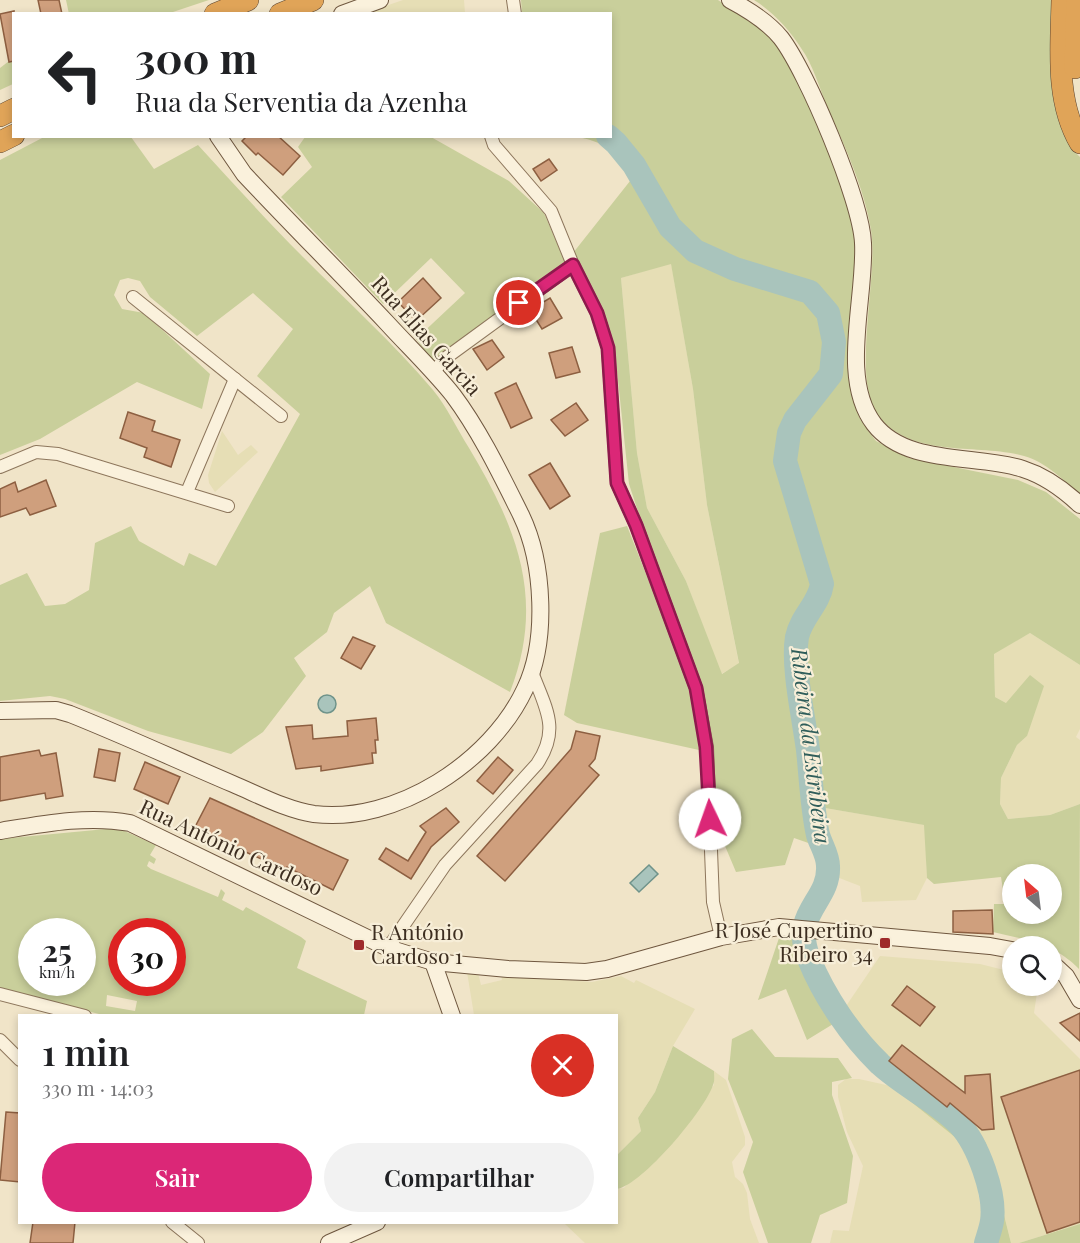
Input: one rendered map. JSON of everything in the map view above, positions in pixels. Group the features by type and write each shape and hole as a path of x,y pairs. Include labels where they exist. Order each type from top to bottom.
{"highway":[{"path":"220,12 248,0"},
{"path":"285,12 311,1"},
{"path":"1070,4 1080,107"},
{"path":"1070,4 1063,94 1067,115 1080,143"}],"street":[{"path":"347,12 380,0"},
{"path":"730,0 764,21 793,54 810,90 853,200 863,242 857,382 863,408 869,417 882,433 903,445 936,455 1021,468 1044,477 1080,505"},
{"name":"Rua Elias Garcia","path":"0,711 56,710 70,714 266,798 315,814 337,814 389,805 435,787 458,769 498,728 524,691 532,672 540,625 540,594 531,543 522,518 467,415 433,372 244,174 219,138"},
{"path":"492,138 495,145 550,211 597,313 608,348 617,483 636,525 696,688 706,747 713,902 721,937"},
{"path":"433,372 447,357 573,265"},
{"path":"133,297 281,416"},
{"path":"187,492 235,379"},
{"path":"0,467 36,452 58,454 228,506"},
{"path":"388,948 445,865 548,749 550,722 532,672"},
{"name":"Rua António Cardoso","path":"0,831 49,822 115,820 130,823 388,948 433,962 586,972 607,969 721,937 789,928 1002,948"},
{"path":"433,962 451,1014"},
{"path":"1062,972 1077,995"},
{"path":"0,994 77,1014"},
{"path":"0,1040 18,1058"},
{"path":"174,1224 198,1243"},
{"path":"329,1243 372,1224"}],"shaded area":[{"path":"403,0 464,0 465,12 368,12"},
{"path":"671,263 693,389 707,505 739,664 721,674 686,581 647,508 637,453 621,278"},
{"path":"222,431 238,455 251,445 258,452 215,492 209,483 208,475"},
{"path":"1030,633 1080,665 1080,729 1076,737 1080,740 1080,804 1050,815 1008,819 1000,804 1001,778 1017,745 1027,736 1006,703 995,697 994,653"},
{"path":"825,808 925,825 927,878 916,900 862,902 860,886 829,874"},
{"path":"880,956 980,964 1002,970 1002,996 1037,996 1034,1013 1080,1059 1080,1224 1019,1243 1011,1243 986,1143 979,1132 878,1053 844,1009"},
{"path":"467,972 478,973 481,985 502,980 501,975 592,982 621,976 634,983 636,980 695,1009 673,1046 655,1092 638,1118 641,1131 618,1154 618,1014 474,1014"},
{"path":"714,1071 726,1080 745,1137 745,1145 732,1162 735,1177 743,1184 747,1193 750,1219 759,1243 585,1243 565,1224 618,1224 618,1189 624,1188 714,1085"},
{"path":"846,1079 859,1079 900,1088 966,1145 974,1164 982,1217 976,1243 830,1243 833,1230 849,1231 863,1166 847,1132 838,1097 838,1085"}],"green space":[{"path":"66,0 209,0 173,12 69,12"},
{"path":"521,0 718,0 771,35 795,67 849,205 855,242 852,386 859,417 876,441 909,458 1018,480 1046,492 1080,519 1080,665 1030,633 994,654 995,697 1006,703 1030,675 1044,686 1027,736 1017,745 1001,778 1000,804 1008,819 1050,815 1080,804 1079,969 1062,955 1062,936 1009,936 993,932 994,904 1002,904 1002,924 1062,924 1062,864 1002,864 1002,884 1001,877 934,884 927,878 924,825 825,808 830,881 810,920 795,918 820,879 817,846 794,838 785,865 736,872 725,846 717,846 711,752 629,484 614,343 573,253 634,176 611,149 582,138 612,138 612,12 522,12","holes":["671,264 693,389 707,505 739,663 722,674 686,581 647,508 637,453 621,278"]},
{"path":"754,0 1055,0 1052,61 1055,104 1068,142 1080,157 1080,494 1054,472 1032,459 1006,452 928,444 910,439 893,430 879,417 871,401 867,379 867,328 872,250 871,230 864,198 847,151 805,55 780,21"},
{"path":"12,59 12,84 0,90 0,68"},
{"path":"42,138 132,138 154,169 198,145 276,230 386,339 433,390 447,411 486,478 513,536 526,595 526,626 521,658 510,692 386,623 370,586 334,613 327,632 294,658 306,676 263,732 231,754 148,731 65,699 50,696 0,701 0,585 27,573 45,606 65,604 89,590 95,543 131,526 139,541 184,566 189,553 216,566 300,414 257,376 293,329 253,293 197,336 150,297 140,281 128,278 120,280 114,295 122,309 144,313 210,374 202,409 137,382 40,439 0,455 0,160"},
{"path":"304,138 433,138 509,181 544,213 565,262 434,363 416,339 465,293 431,258 383,304 281,197 312,167 298,147"},
{"path":"627,526 693,692 699,750 577,723 564,715 600,533"},
{"path":"120,829 156,845 150,855 156,859 154,864 149,861 147,866 151,869 218,897 221,889 225,893 222,900 243,911 246,907 301,937 306,941 297,968 367,1001 364,1014 99,1014 28,996 96,996 96,918 18,918 18,994 0,989 0,839"},
{"path":"788,936 810,939 815,957 844,1009 878,1053 979,1132 986,1143 1011,1243 976,1243 982,1217 977,1166 966,1146 884,1080 838,1021 807,1040 786,989 758,1000 779,938"},
{"path":"752,1029 775,1057 838,1058 852,1078 832,1082 832,1095 853,1156 847,1203 820,1215 811,1243 768,1243 743,1172 753,1142 728,1079 732,1039"},
{"path":"673,1046 714,1071 714,1083 708,1096 686,1128 641,1175 618,1189 618,1154 641,1131 638,1118 655,1092"},
{"path":"1080,1224 1080,1243 1019,1243"}],"water":[{"path":"327,695 333,698 336,704 333,710 327,713 321,710 318,704 321,698"},
{"path":"649,865 658,874 639,892 630,883"}],"building":[{"path":"38,0 59,0 62,12 41,12"},
{"path":"14,11 12,12 12,61 9,62 0,14"},
{"path":"245,138 280,138 300,156 283,175 258,153 256,155 242,141"},
{"path":"549,159 557,170 541,181 533,169"},
{"path":"423,278 441,298 416,321 398,302"},
{"path":"550,298 562,318 542,329 530,310"},
{"path":"492,340 504,357 487,370 473,349"},
{"path":"572,347 580,372 556,378 549,353"},
{"path":"516,383 532,418 511,428 495,393"},
{"path":"576,403 588,420 565,436 551,420"},
{"path":"128,412 155,421 152,431 180,440 171,467 144,457 147,448 120,438"},
{"path":"550,463 570,496 550,509 529,475"},
{"path":"46,480 56,506 30,515 26,508 0,517 0,489 15,482 18,492"},
{"path":"353,637 375,646 361,669 341,658"},
{"path":"376,718 378,740 375,740 376,753 372,753 373,763 321,771 321,766 296,769 286,727 312,725 313,739 348,736 347,721"},
{"path":"576,731 600,736 595,759 589,766 599,775 505,881 477,856 571,749"},
{"path":"99,749 120,753 115,781 94,777"},
{"path":"39,750 41,756 56,753 63,796 46,799 45,793 0,801 0,757"},
{"path":"498,757 513,770 493,794 477,781"},
{"path":"145,762 180,777 168,804 134,789"},
{"path":"210,798 348,860 333,890 287,867 286,870 194,829"},
{"path":"446,808 459,822 431,847 411,879 379,859 386,848 408,861 426,832 420,826"},
{"path":"992,910 993,934 953,932 953,911"},
{"path":"907,986 935,1007 920,1026 892,1005"},
{"path":"1080,1013 1080,1041 1060,1023"},
{"path":"902,1045 965,1093 965,1076 990,1074 994,1129 982,1130 950,1103 947,1107 889,1061"},
{"path":"1080,1070 1080,1222 1047,1233 1001,1097"},
{"path":"6,1112 18,1113 18,1182 0,1180"},
{"path":"33,1224 75,1224 73,1243 30,1243"}],"waterway":[{"name":"Ribeira da Estribeira","path":"610,138 634,165 670,227 695,251 735,269 810,292 828,313 834,342 831,374 795,420 789,433 785,461 822,584 799,630 796,649 797,677 808,750 814,814 818,835 828,862 827,878 823,889 807,918 804,943 822,987 839,1015 859,1041 889,1072 959,1124 973,1144 984,1170 993,1210 986,1243"}],"place":[{"name":"R José Cupertino Ribeiro 34","path":"885,943"},
{"name":"R António Cardoso 1","path":"359,945"}],"route":[{"path":"519,303 573,265 597,313 608,348 617,483 636,525 696,688 706,747 710,819"}]}
